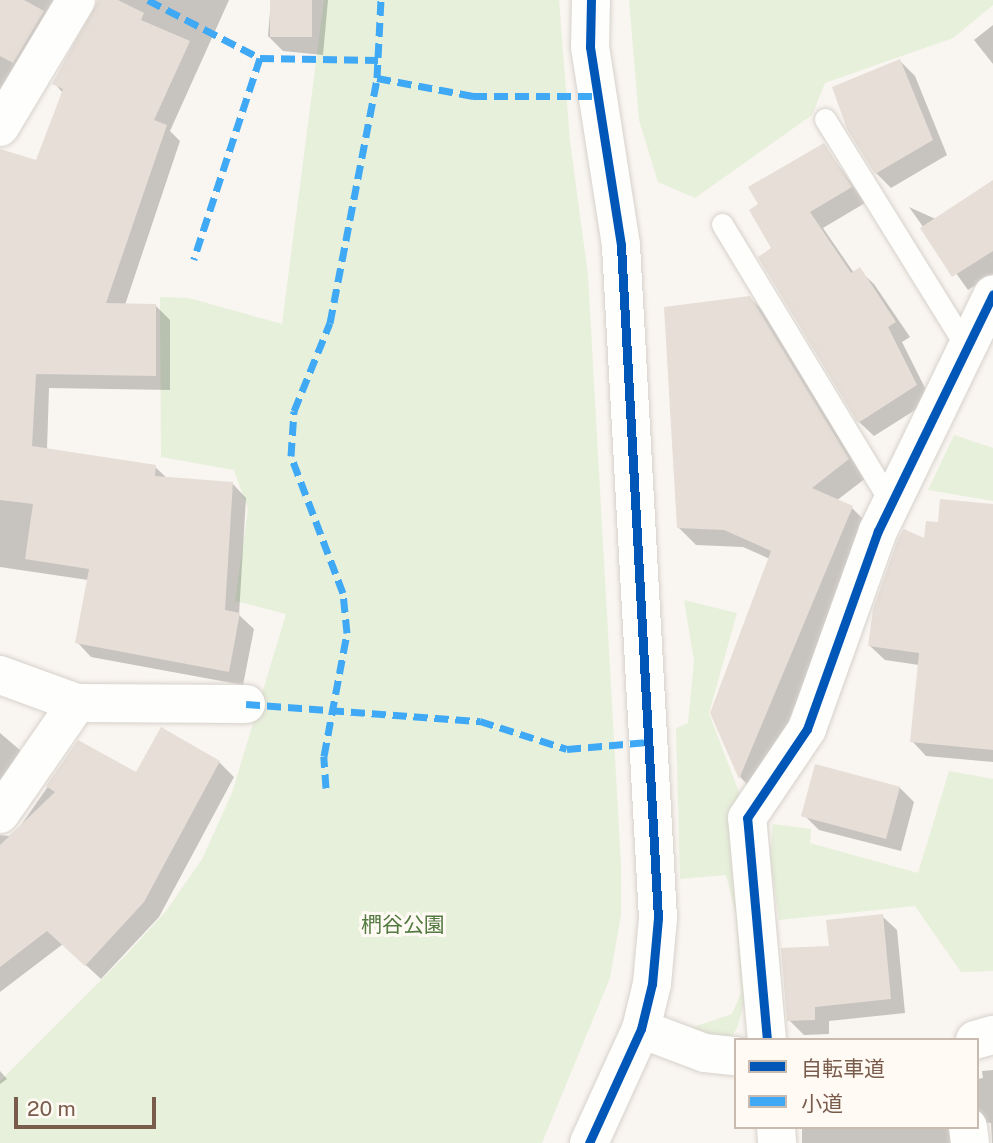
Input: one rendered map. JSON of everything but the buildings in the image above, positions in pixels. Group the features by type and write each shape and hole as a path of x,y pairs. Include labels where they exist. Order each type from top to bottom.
{"street":[{"path":"0,127 76,0"},
{"path":"589,1143 640,1029 652,984 658,918 621,245 590,47 591,0"},
{"path":"767,1038 747,818 807,729 891,503 993,294"},
{"path":"0,675 77,703 246,704"},
{"path":"0,814 77,703"},
{"path":"640,1029 705,1053 734,1056"}],"lane":[{"path":"825,119 967,348"},
{"path":"722,224 891,503"}],"green space":[{"name":"椚谷公園","path":"324,0 559,0 570,141 588,275 621,865 621,915 610,978 542,1143 0,1143 0,1081 126,955 166,911 202,859 232,793 286,614 235,601 248,509 234,470 161,457 160,297 189,298 282,324"},
{"path":"629,0 993,0 993,5 953,38 825,83 812,115 695,198 658,182 639,120"},
{"path":"954,435 993,448 993,501 928,490"},
{"path":"684,600 737,613 709,713 740,795 747,994 737,1028 727,1043 684,1030 732,1014 741,993 736,915 726,875 680,879 676,728 688,723 694,661"},
{"path":"949,771 993,779 993,971 961,972 915,906 779,920 770,856 773,824 811,829 810,843 918,873"}],"marked path":[{"path":"148,0 260,58 194,259"},
{"path":"326,788 324,756 347,633 343,593 291,456 294,411 330,323 377,78 381,0"},
{"path":"260,58 378,60"},
{"path":"377,78 473,96 597,96"},
{"path":"246,704 480,721 567,749 648,742"}],"cycle path":[{"path":"589,1143 641,1029 652,984 658,918 621,245 590,47 591,0"},
{"path":"767,1038 747,818 807,729 878,531 993,294"}]}
